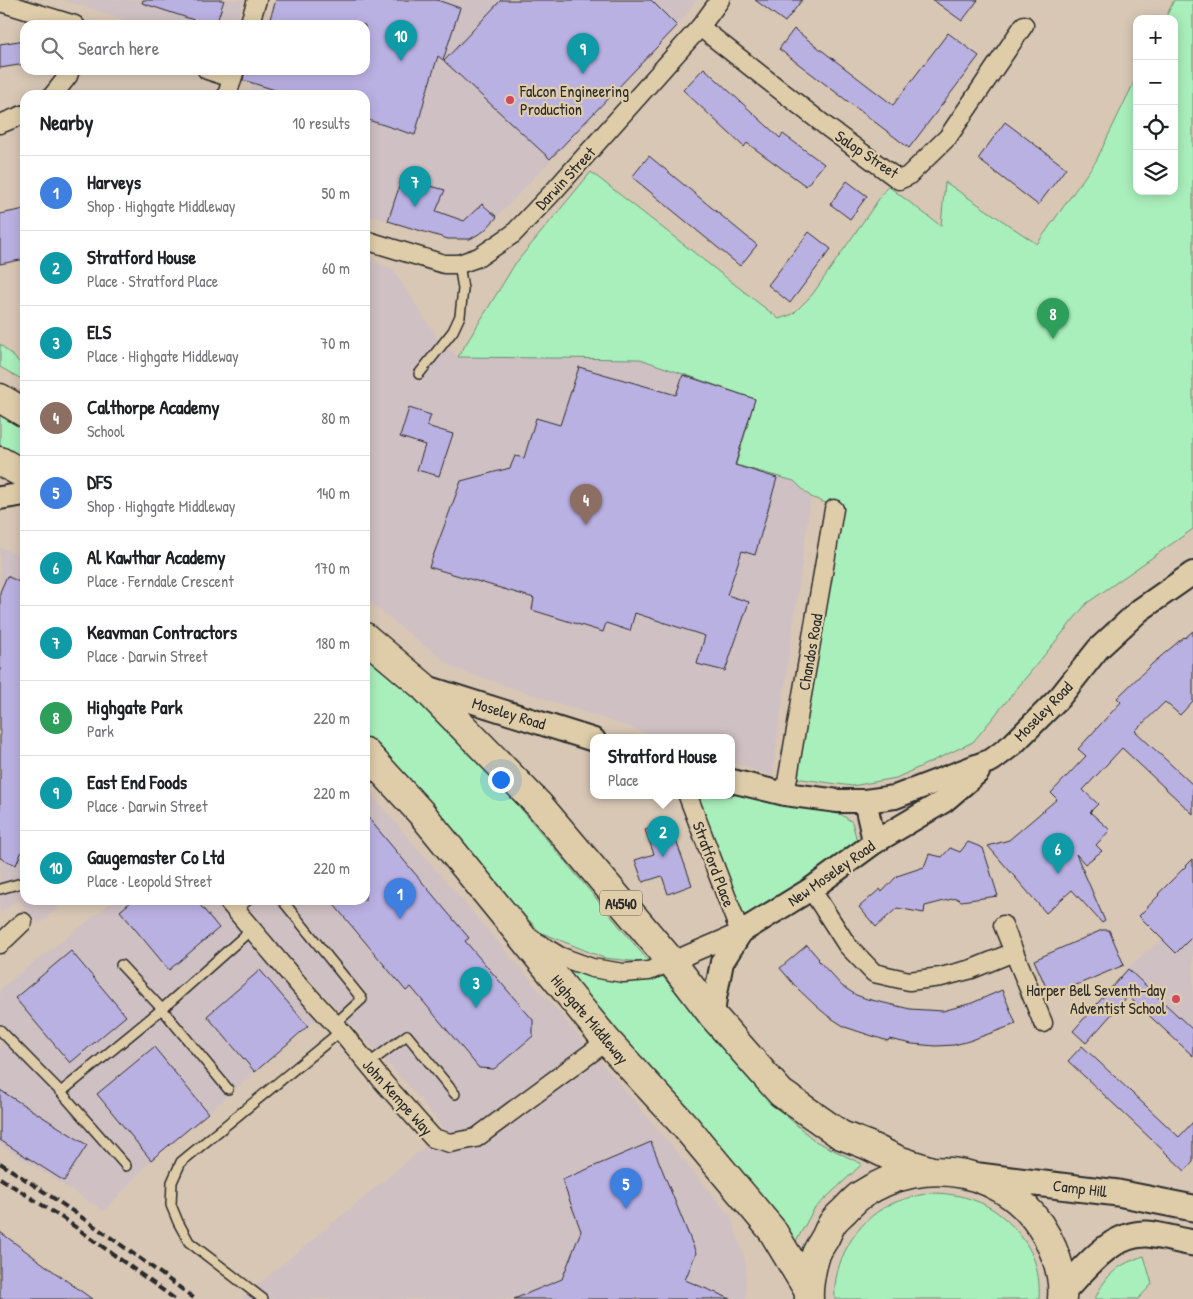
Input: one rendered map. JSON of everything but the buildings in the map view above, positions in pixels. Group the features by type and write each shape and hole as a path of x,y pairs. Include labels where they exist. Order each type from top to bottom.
{"highway":[{"path":"0,398 20,410"},
{"path":"0,460 20,472"},
{"name":"A4540","path":"370,641 423,686 539,805 671,961 713,1016 782,1092 841,1134 898,1160 929,1170"},
{"name":"Highgate Middleway","path":"370,757 422,814 607,1041 685,1126 772,1230 809,1295"},
{"path":"809,1295 816,1254 834,1221 860,1195 892,1178 929,1170 966,1174 988,1182 1008,1193 1026,1208 1041,1226 1052,1246 1060,1268 1063,1295"}],"main road":[{"name":"Camp Hill","path":"966,1174 1118,1193 1193,1208"},
{"path":"1063,1295 1108,1246 1130,1236 1147,1234 1193,1243"}],"street":[{"path":"251,20 257,0"},
{"name":"Darwin Street","path":"370,242 444,264 459,264 479,257 513,234 577,166 700,27 720,0"},
{"path":"0,2 59,20"},
{"name":"Salop Street","path":"700,27 899,180 908,176 948,137 1024,25"},
{"path":"57,90 68,75"},
{"path":"229,90 234,75"},
{"path":"0,124 20,116"},
{"path":"0,498 20,495"},
{"name":"Chandos Road","path":"785,794 834,509"},
{"name":"Moseley Road","path":"735,781 785,794 838,801 865,801 896,797 992,760 1012,744 1060,697 1105,642 1140,610 1193,573"},
{"name":"Moseley Road","path":"423,686 590,739"},
{"name":"New Moseley Road","path":"713,1016 722,962 741,932 811,889 875,842 944,800 992,760"},
{"name":"Stratford Place","path":"689,799 741,932"},
{"path":"865,801 875,842"},
{"path":"811,889 847,945 874,973 909,981 941,977 972,969 1014,952"},
{"name":"John Kempe Way","path":"238,905 252,929 434,1138 450,1143 476,1138 607,1041"},
{"path":"0,944 23,922"},
{"path":"1003,925 1043,1023"},
{"path":"515,928 560,956 592,968 624,973 649,971 741,932"}],"lane":[{"path":"419,374 453,331 460,316 463,289 459,264"},
{"path":"0,888 20,883"},
{"path":"263,1299 188,1242 171,1205 172,1182 181,1162 338,1028 362,999 286,905"},
{"path":"60,1092 162,1008 252,929"},
{"path":"121,965 162,1008 228,1089"},
{"path":"0,1030 60,1092 126,1166"},
{"path":"368,1064 407,1035 454,1094"}],"shaded area":[{"path":"63,0 243,0 237,20 126,20"},
{"path":"277,0 696,0 677,26 497,217 470,239 448,239 370,216 370,90 250,90 254,75 370,75 370,20 347,20"},
{"path":"370,261 392,268 438,339 458,357 640,359 755,399 737,465 794,481 811,497 772,776 735,763 735,734 649,734 454,668 370,603"},
{"path":"0,547 20,556 20,901 18,899 0,914"},
{"path":"370,793 619,1083 731,1217 746,1264 746,1299 242,1298 445,1130 416,1094 286,954 246,905 370,905"},
{"path":"23,905 60,905 39,925"},
{"path":"109,905 218,905 319,1017 151,1160 104,1211 0,1145 0,989"},
{"name":"Harper Bell Seventh-day Adventist School","path":"1193,914 1193,1030 1126,969"}],"green space":[{"path":"1174,0 1193,0 1193,529 1087,603 973,742 896,778 852,786 795,778 843,510 811,497 794,481 736,465 755,399 640,359 458,357 515,264 591,172 779,319 793,314 812,295 888,186 941,226 945,182 1037,244 1096,161 1133,84 1133,195 1178,195 1178,15 1167,15"},
{"path":"0,344 20,363 20,378 0,367"},
{"path":"0,411 20,423 20,460 0,446"},
{"path":"370,658 457,736 507,792 650,963 604,958 540,932 370,745"},
{"path":"735,792 842,815 852,822 858,845 746,919 697,799 735,799"},
{"path":"564,969 632,980 662,976 777,1108 815,1141 862,1164 814,1209 794,1245 728,1162"},
{"path":"930,1193 965,1197 976,1201 993,1210 1010,1223 1024,1240 1033,1257 1038,1278 1039,1299 835,1299 835,1285 842,1258 848,1244 866,1221 889,1205"},
{"path":"1144,1256 1152,1284 1138,1299 1095,1299 1099,1290 1114,1271"}],"railway":[{"path":"0,1163 99,1229 195,1299"},
{"path":"0,1178 67,1221 175,1299"}],"place":[{"name":"Gaugemaster Co Ltd","path":"401,61"},
{"name":"East End Foods","path":"583,74"},
{"name":"Falcon Engineering Production","path":"510,100"},
{"name":"Keavman Contractors","path":"415,207"},
{"name":"Highgate Park","path":"1053,339"},
{"name":"Calthorpe Academy","path":"586,525"},
{"name":"Stratford House","path":"663,857"},
{"name":"Al Kawthar Academy","path":"1058,874"},
{"name":"Harveys","path":"400,919"},
{"name":"Harper Bell Seventh-day Adventist School","path":"1176,999"},
{"name":"ELS","path":"476,1008"},
{"name":"DFS","path":"626,1209"}]}
